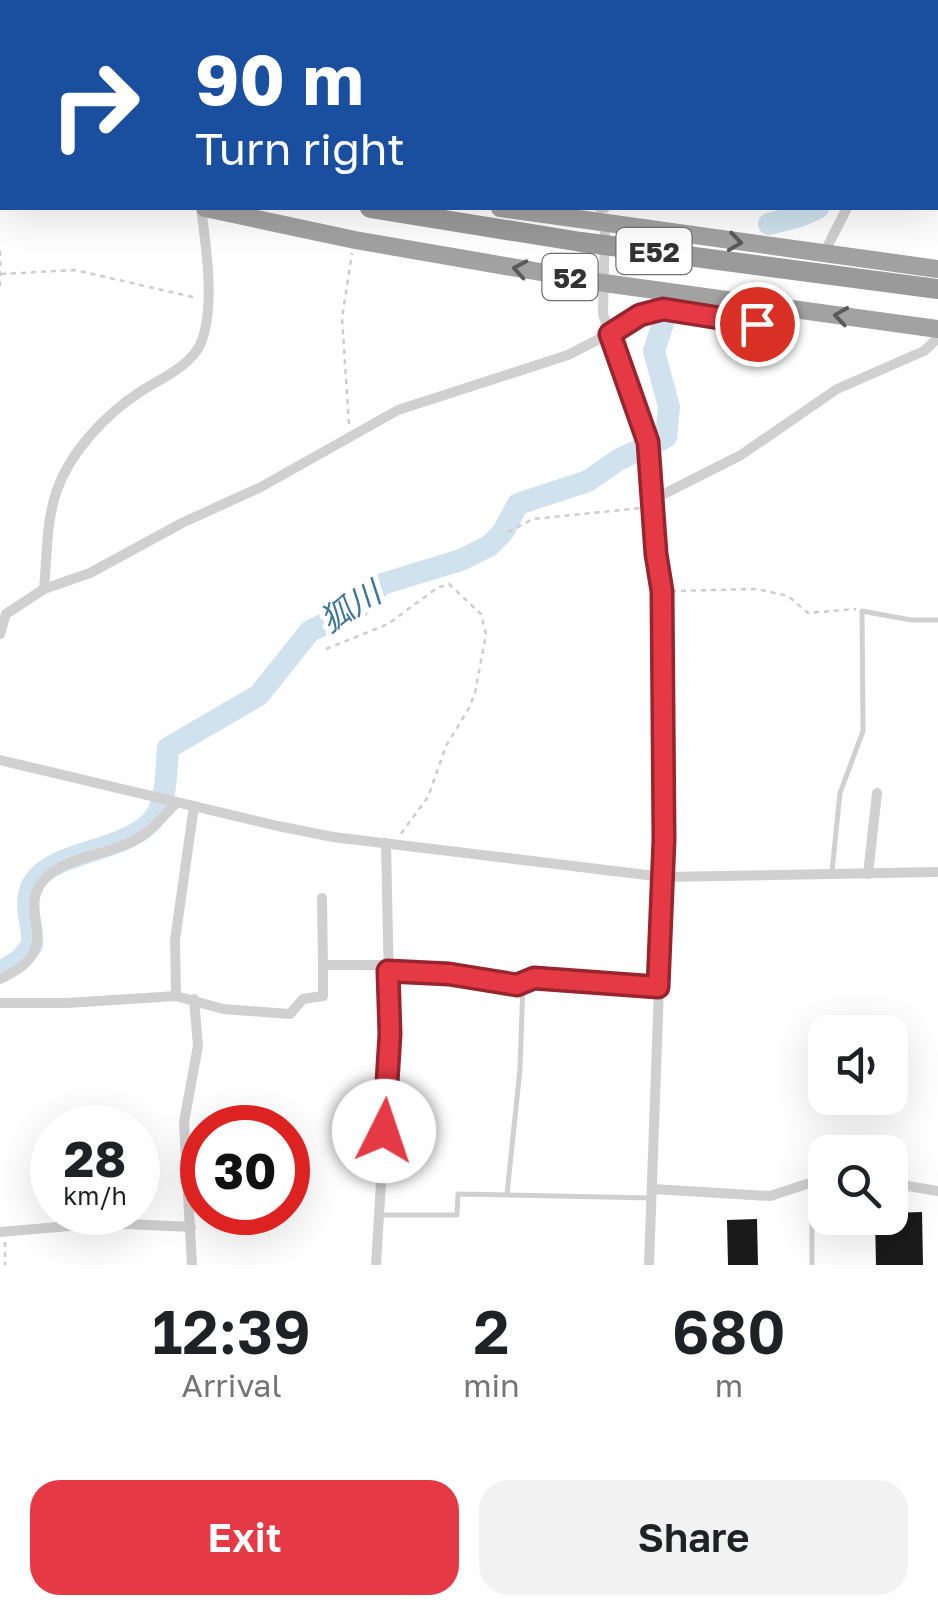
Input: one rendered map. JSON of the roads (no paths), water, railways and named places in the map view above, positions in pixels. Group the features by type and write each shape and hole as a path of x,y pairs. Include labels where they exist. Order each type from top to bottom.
{"highway":[{"name":"52","path":"212,210 354,240 604,283 938,329"},
{"name":"E52","path":"382,210 562,239 938,289"},
{"name":"52","path":"552,210 604,212 823,254 932,270"}],"street":[{"path":"44,589 57,489 101,421 195,353 205,327 208,269 203,210"},
{"path":"823,254 843,210"},
{"path":"604,212 603,314 648,442 662,591 663,876 649,1265"},
{"path":"0,634 6,614 44,589 90,573 182,523 262,488 398,410 568,355 640,315 663,309 726,317 770,328 781,320 784,308"},
{"path":"652,503 741,455 837,389 924,351 938,338"},
{"path":"0,760 278,826 663,876 938,872"},
{"path":"868,874 877,794"},
{"path":"0,979 27,962 36,950 35,907 42,882 62,868 133,842 176,802"},
{"path":"176,996 175,940 194,806"},
{"path":"376,1265 390,1034 390,843"},
{"path":"0,1003 67,1004 176,996 222,1009 290,1014 303,1000 323,996 322,898"},
{"path":"324,965 388,968"},
{"path":"187,1105 198,1046 194,999"},
{"path":"653,1193 770,1196 808,1182"},
{"path":"908,1186 938,1191"},
{"path":"2,1231 104,1224 180,1227"},
{"path":"191,1235 192,1265"}],"lane":[{"path":"832,874 840,792 864,731 862,610 911,620 938,620"},
{"path":"388,968 517,985 534,978 658,987"},
{"path":"508,1194 520,1069 523,983"},
{"path":"380,1216 457,1215 458,1194 653,1193"},
{"path":"812,1235 812,1265"}],"waterway":[{"name":"狐川","path":"769,224 814,210"},
{"name":"狐川","path":"0,972 20,960 32,945 28,898 38,877 68,859 126,839 142,829 155,817 162,802 168,748 259,695 310,631 360,607 382,584 461,560 489,546 503,532 518,504 588,481 618,460 666,437 669,407 654,351 665,317"}]}
